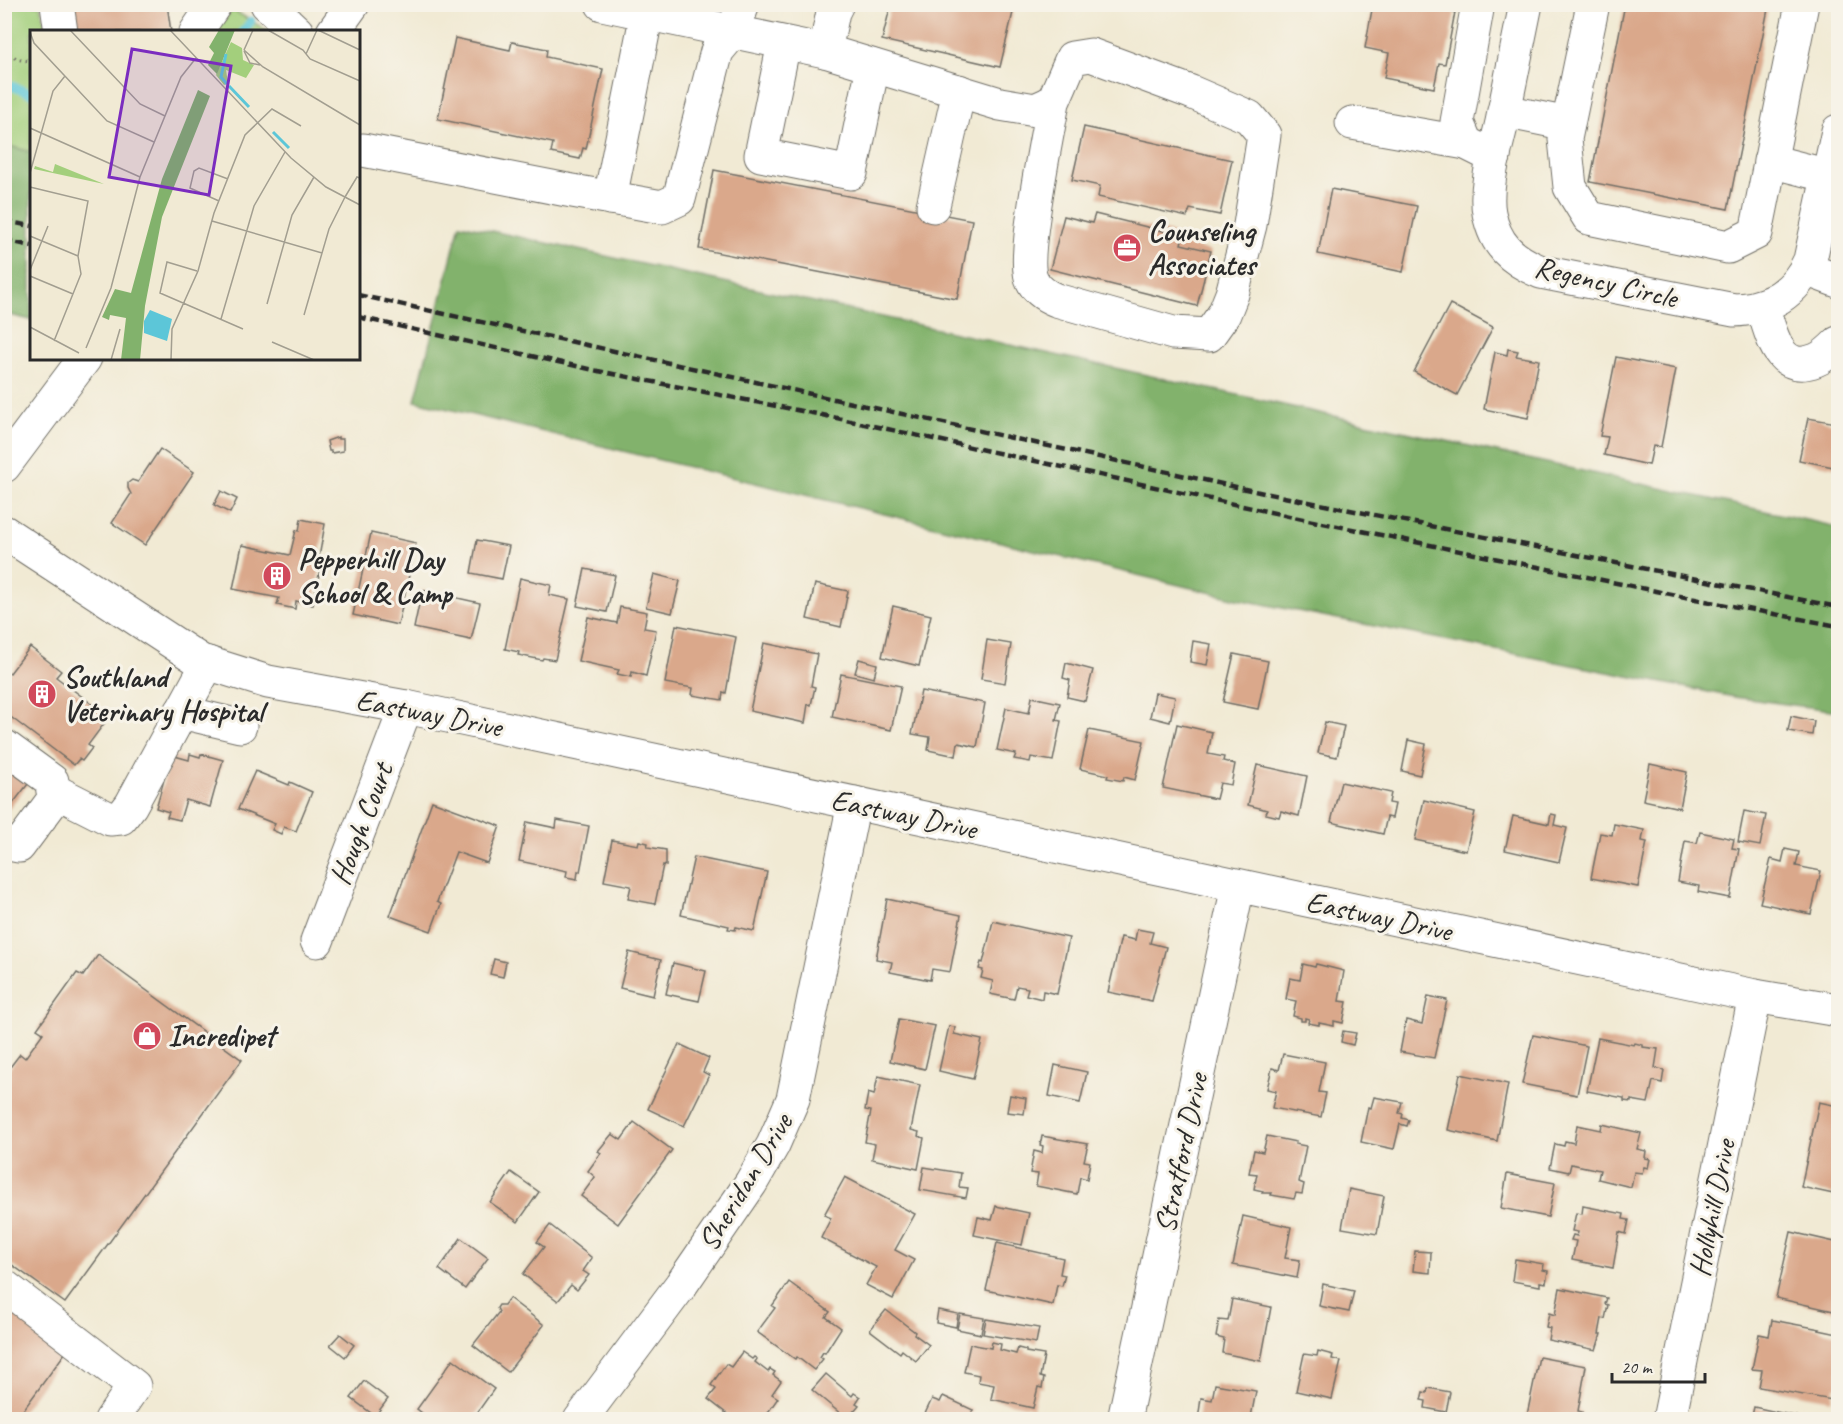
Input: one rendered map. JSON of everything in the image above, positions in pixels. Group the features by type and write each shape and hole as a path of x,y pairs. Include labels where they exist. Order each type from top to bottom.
{"street":[{"path":"57,4 61,30"},
{"path":"197,30 215,4"},
{"path":"267,4 295,30"},
{"path":"334,30 353,4"},
{"path":"602,4 647,13 738,18 784,42 825,51 1000,104 1035,110 1053,102 1072,58 1091,55 1191,92 1249,117 1264,135 1250,225 1232,294 1224,314 1209,335 1173,333 1056,300 1043,295 1031,279 1030,243 1053,102"},
{"path":"825,51 833,12 837,4"},
{"path":"1466,142 1457,122 1478,4"},
{"name":"Regency Circle","path":"1526,4 1487,199 1489,215 1497,237 1508,254 1526,266 1541,272 1734,310 1762,306 1780,298 1797,283 1810,260 1839,130"},
{"path":"1593,4 1565,139 1570,187 1589,218 1728,247 1756,233 1802,4"},
{"path":"610,198 647,13"},
{"path":"363,150 662,207 679,199 717,51 738,18"},
{"path":"784,42 761,155 851,173 873,66"},
{"path":"933,206 959,91"},
{"path":"1504,111 1568,124"},
{"path":"1352,123 1466,142 1494,157"},
{"path":"1770,161 1829,176"},
{"path":"1806,269 1839,281"},
{"path":"1762,306 1777,345 1786,360 1798,364 1818,360 1839,343"},
{"path":"4,466 84,360"},
{"name":"Eastway Drive","path":"4,532 201,661 268,682 406,707 1755,996 1839,1010"},
{"path":"53,790 110,819 121,818 131,805 208,663"},
{"name":"Hough Court","path":"317,941 406,707"},
{"path":"181,712 240,726"},
{"path":"4,746 52,781 54,799 19,846 4,843"},
{"name":"Sheridan Drive","path":"580,1419 681,1285 751,1184 773,1145 793,1099 854,804"},
{"name":"Stratford Drive","path":"1124,1419 1238,886"},
{"name":"Hollyhill Drive","path":"1669,1419 1755,996"},
{"path":"4,1286 134,1386 111,1419"}],"path":[{"path":"4,51 17,58 30,61"}],"green space":[{"path":"5,5 40,5 47,30 30,30 30,152 5,145"},
{"path":"233,10 266,30 214,30"},
{"path":"5,145 30,152 30,320 5,314"},
{"path":"460,224 1838,527 1838,711 1734,697 1237,599 415,401"}],"building":[{"path":"73,4 167,4 171,30 70,30"},
{"path":"891,4 1015,4 1000,67 882,40"},
{"path":"1373,4 1435,4 1435,8 1455,12 1445,64 1439,63 1434,88 1384,78 1389,53 1365,48"},
{"path":"1625,4 1769,4 1728,209 1590,182"},
{"path":"455,38 510,50 512,42 547,49 546,57 603,69 586,149 583,148 580,159 551,153 553,143 438,119"},
{"path":"1084,127 1232,160 1220,215 1190,209 1187,217 1098,197 1100,186 1072,180"},
{"path":"714,170 972,220 957,299 699,249"},
{"path":"1331,189 1417,206 1403,272 1318,254"},
{"path":"1095,214 1183,236 1181,244 1211,251 1197,306 1050,269 1064,216 1092,223"},
{"path":"1450,304 1493,327 1457,395 1414,372"},
{"path":"1508,349 1518,351 1516,356 1539,360 1528,418 1484,409 1495,352 1507,355"},
{"path":"1616,357 1676,369 1661,447 1653,446 1649,465 1604,455 1608,437 1600,436"},
{"path":"1837,417 1838,468 1799,460 1808,418 1836,423"},
{"path":"338,437 338,439 343,439 343,451 331,453 327,441"},
{"path":"160,449 194,472 145,545 112,523 131,494 128,483 132,480 138,482"},
{"path":"221,491 237,499 230,513 214,505"},
{"name":"Pepperhill Day School & Camp","path":"301,519 325,524 318,563 321,564 313,605 296,601 295,609 277,605 279,598 233,589 242,545 290,555"},
{"path":"371,533 416,543 398,625 353,615"},
{"path":"477,540 509,546 502,579 471,573"},
{"path":"585,569 615,575 607,612 577,606"},
{"path":"654,574 680,581 672,613 646,607"},
{"path":"520,578 551,585 549,595 569,599 555,660 518,655 519,652 505,649"},
{"path":"815,584 848,591 841,627 807,619"},
{"path":"422,590 480,603 471,640 414,628"},
{"path":"893,606 931,615 919,666 882,657"},
{"path":"620,607 647,612 644,628 656,630 646,676 632,672 631,677 617,674 619,670 578,661 588,617 617,623"},
{"path":"676,625 736,637 726,693 723,692 722,700 692,695 693,688 665,683"},
{"path":"987,640 1011,644 1005,683 981,679"},
{"path":"1193,641 1211,644 1207,665 1190,662"},
{"path":"764,643 817,654 811,686 815,687 811,705 808,704 805,723 750,711"},
{"name":"Southland Veterinary Hospital","path":"30,647 61,671 56,677 109,717 88,745 92,748 82,761 79,759 74,765 4,712 4,669 10,673"},
{"path":"1234,654 1268,661 1258,709 1223,702"},
{"path":"859,659 877,664 874,678 855,673"},
{"path":"1066,663 1093,670 1085,701 1067,697 1070,680 1063,678"},
{"path":"841,674 901,686 891,730 832,717"},
{"path":"921,691 985,703 977,747 958,743 956,756 928,750 930,737 912,734"},
{"path":"1155,693 1175,697 1170,722 1150,717"},
{"path":"1032,697 1060,703 1056,720 1061,721 1053,761 1031,757 1030,762 1014,759 1016,754 997,750 1006,708 1029,713"},
{"path":"1791,716 1814,721 1812,735 1788,731"},
{"path":"1325,722 1344,726 1337,757 1318,753"},
{"path":"1177,724 1212,732 1208,754 1224,757 1223,761 1235,764 1231,785 1220,783 1216,799 1163,788"},
{"path":"1089,730 1144,741 1135,780 1124,777 1123,781 1107,778 1108,775 1080,769"},
{"path":"1408,740 1426,744 1420,775 1402,771"},
{"path":"190,754 200,757 201,754 223,760 210,807 186,800 180,820 167,817 169,812 156,808 171,755 189,760"},
{"path":"1650,764 1687,772 1680,808 1643,800"},
{"path":"1257,765 1307,776 1299,816 1281,811 1279,817 1266,814 1267,810 1248,805"},
{"path":"4,767 28,784 4,815"},
{"path":"255,771 312,792 296,831 284,827 281,834 272,830 275,824 238,809"},
{"path":"1341,782 1391,793 1389,803 1395,804 1392,818 1387,817 1383,834 1331,822"},
{"path":"1424,800 1475,812 1466,851 1415,840"},
{"path":"432,801 500,826 487,863 456,852 437,902 441,904 431,931 390,916"},
{"path":"1744,811 1766,815 1760,846 1738,842"},
{"path":"1551,814 1556,815 1554,825 1567,828 1559,862 1505,850 1513,816 1549,824"},
{"path":"557,820 589,826 577,879 566,877 567,871 519,861 527,822 556,828"},
{"path":"1614,824 1644,830 1642,841 1647,842 1638,887 1591,878 1600,833 1612,835"},
{"path":"1700,832 1734,839 1732,848 1739,849 1730,898 1698,892 1699,886 1678,882 1685,841 1697,843"},
{"path":"612,840 638,845 639,841 648,843 647,847 666,850 666,866 663,865 655,904 628,899 631,886 604,881"},
{"path":"1785,849 1799,852 1796,866 1821,871 1811,914 1760,903 1771,859 1782,862"},
{"path":"694,857 767,872 754,931 736,927 735,930 728,929 729,926 681,915"},
{"path":"887,899 961,915 950,972 932,969 930,980 890,972 892,962 876,959"},
{"path":"993,921 1069,938 1057,994 1043,991 1042,999 1026,995 1028,988 1017,986 1014,999 990,994 993,981 981,978 983,970 979,969 981,962 983,963"},
{"path":"1137,929 1153,932 1150,943 1166,947 1152,1001 1108,992 1121,937 1135,940"},
{"path":"629,952 661,960 653,996 620,988"},
{"path":"98,955 242,1060 65,1303 4,1259 4,1075 20,1054 25,1058 43,1033 37,1029 77,973 83,976"},
{"path":"494,959 506,962 503,977 490,974"},
{"path":"673,963 706,971 699,1001 666,994"},
{"path":"1303,964 1315,967 1316,964 1344,971 1339,1001 1347,1002 1343,1023 1334,1021 1334,1026 1319,1023 1319,1025 1308,1023 1309,1019 1305,1018 1305,1021 1301,1021 1301,1018 1293,1016 1296,1001 1286,999 1290,978 1300,980"},
{"path":"1428,996 1447,1000 1434,1058 1400,1052 1406,1020 1422,1024"},
{"path":"899,1019 935,1026 925,1069 890,1061"},
{"path":"949,1026 955,1027 954,1034 982,1040 973,1079 939,1071"},
{"path":"1343,1031 1356,1033 1353,1045 1341,1042"},
{"path":"1533,1035 1587,1046 1577,1095 1522,1084"},
{"path":"1598,1038 1658,1049 1655,1068 1664,1070 1662,1083 1653,1081 1648,1103 1624,1101 1624,1098 1587,1091"},
{"path":"679,1044 709,1058 703,1072 709,1075 684,1126 648,1109"},
{"path":"1283,1054 1325,1062 1319,1092 1326,1093 1321,1117 1272,1108 1276,1091 1267,1089 1272,1068 1279,1070"},
{"path":"1055,1065 1087,1072 1080,1103 1049,1096"},
{"path":"1460,1074 1508,1084 1497,1141 1448,1130"},
{"path":"878,1076 920,1085 911,1130 919,1132 918,1136 924,1138 918,1169 872,1159 875,1144 865,1142 871,1111 865,1110 868,1093 874,1095"},
{"path":"1010,1095 1026,1098 1024,1114 1007,1112"},
{"path":"1374,1097 1402,1102 1399,1113 1403,1114 1402,1118 1409,1120 1407,1126 1400,1124 1394,1149 1361,1142 1368,1107 1371,1108"},
{"path":"1819,1102 1838,1106 1838,1195 1801,1187"},
{"path":"634,1122 672,1150 618,1224 581,1196 595,1177 588,1171 601,1153 598,1151 612,1134 621,1140"},
{"path":"1602,1124 1641,1133 1637,1149 1646,1151 1645,1158 1650,1159 1648,1168 1644,1167 1642,1173 1634,1172 1631,1187 1598,1179 1600,1170 1571,1164 1569,1172 1550,1168 1555,1144 1564,1146 1565,1141 1574,1143 1577,1125 1601,1130"},
{"path":"1042,1136 1088,1144 1084,1161 1090,1162 1087,1179 1080,1177 1077,1194 1036,1186 1038,1174 1030,1173 1034,1151 1042,1153 1043,1146 1040,1145"},
{"path":"1267,1136 1306,1146 1299,1182 1304,1184 1302,1194 1296,1193 1294,1199 1271,1195 1272,1193 1262,1193 1263,1191 1254,1189 1257,1174 1249,1173 1254,1150 1263,1152"},
{"path":"924,1167 961,1173 959,1187 968,1188 966,1198 920,1190"},
{"path":"511,1172 539,1192 518,1222 490,1202"},
{"path":"1507,1174 1555,1183 1548,1217 1501,1208"},
{"path":"845,1177 915,1214 895,1250 914,1260 893,1299 866,1285 876,1267 821,1238 831,1218 824,1215"},
{"path":"1349,1189 1384,1196 1377,1234 1342,1228"},
{"path":"996,1206 1029,1213 1022,1245 974,1235 978,1217 992,1220"},
{"path":"1583,1206 1624,1214 1623,1219 1629,1220 1626,1234 1619,1232 1613,1268 1572,1260 1576,1241 1571,1240 1573,1235 1577,1236 1578,1232 1572,1231 1576,1213 1582,1214"},
{"path":"1243,1216 1291,1227 1285,1258 1300,1260 1297,1278 1233,1265"},
{"path":"550,1225 592,1258 583,1271 589,1275 577,1290 571,1285 558,1301 523,1274 544,1247 537,1242"},
{"path":"1838,1230 1838,1312 1776,1298 1791,1232 1835,1242"},
{"path":"461,1238 488,1258 465,1289 439,1269"},
{"path":"997,1243 1063,1258 1060,1274 1065,1275 1062,1286 1057,1285 1053,1305 986,1290"},
{"path":"1415,1251 1431,1252 1430,1273 1413,1271"},
{"path":"1515,1259 1544,1264 1543,1270 1548,1271 1546,1283 1540,1282 1540,1286 1512,1281"},
{"path":"789,1282 830,1312 826,1317 841,1328 825,1353 823,1352 820,1357 823,1359 814,1370 757,1332 775,1308 772,1306"},
{"path":"1323,1284 1354,1291 1349,1312 1319,1306"},
{"path":"1560,1288 1607,1298 1605,1304 1608,1305 1605,1319 1602,1318 1599,1334 1601,1334 1596,1350 1548,1340 1550,1328 1546,1327 1549,1313 1555,1315"},
{"path":"509,1298 544,1325 508,1372 473,1345 499,1312 497,1308 499,1305 504,1305"},
{"path":"1232,1299 1271,1307 1261,1361 1222,1353 1224,1339 1216,1337 1219,1320 1228,1321"},
{"path":"4,1302 68,1349 16,1420 4,1420"},
{"path":"886,1310 929,1345 916,1361 902,1350 900,1353 870,1330"},
{"path":"938,1310 958,1314 956,1327 936,1323"},
{"path":"960,1314 984,1318 981,1334 957,1329"},
{"path":"986,1319 1039,1328 1036,1343 983,1334"},
{"path":"1772,1320 1838,1334 1838,1387 1835,1387 1832,1400 1759,1387 1762,1370 1752,1369 1759,1334 1769,1336"},
{"path":"340,1334 354,1345 345,1357 330,1345"},
{"path":"992,1342 1001,1344 1000,1350 1016,1354 1018,1348 1044,1355 1040,1377 1044,1378 1042,1388 1038,1387 1033,1408 991,1399 994,1385 978,1382 979,1375 964,1372 970,1344 991,1348"},
{"path":"1318,1351 1333,1355 1332,1359 1341,1361 1332,1399 1296,1391 1304,1354 1317,1356"},
{"path":"742,1352 752,1359 754,1357 757,1359 755,1362 768,1372 770,1369 775,1372 773,1375 781,1381 772,1394 778,1398 764,1418 761,1415 758,1420 735,1420 708,1399 716,1389 711,1385 726,1364 731,1367"},
{"path":"1539,1357 1586,1366 1578,1411 1582,1412 1581,1420 1526,1420"},
{"path":"453,1359 494,1389 472,1420 431,1420 417,1409"},
{"path":"826,1374 852,1396 854,1393 860,1397 856,1403 859,1405 847,1419 812,1390"},
{"path":"364,1381 388,1399 375,1416 351,1398"},
{"path":"1215,1384 1256,1391 1251,1417 1256,1420 1198,1420 1201,1398 1212,1400"},
{"path":"1428,1388 1450,1392 1446,1412 1425,1408 1426,1401 1421,1400 1423,1392 1427,1393"},
{"path":"943,1396 973,1410 968,1420 923,1418 932,1399 940,1402"},
{"path":"1754,1407 1800,1417 1800,1420 1751,1420"}],"waterway":[{"path":"244,30 251,21"},
{"path":"4,83 30,93"}],"railway":[{"path":"4,221 30,226"},
{"path":"4,240 30,246"},
{"path":"360,295 1259,492 1838,607"},
{"path":"360,317 598,371 832,417 1298,518 1838,626"}],"place":[{"name":"Counseling Associates","path":"1127,248"},
{"name":"Pepperhill Day School & Camp","path":"277,576"},
{"name":"Southland Veterinary Hospital","path":"42,694"},
{"name":"Incredipet","path":"147,1036"}]}
